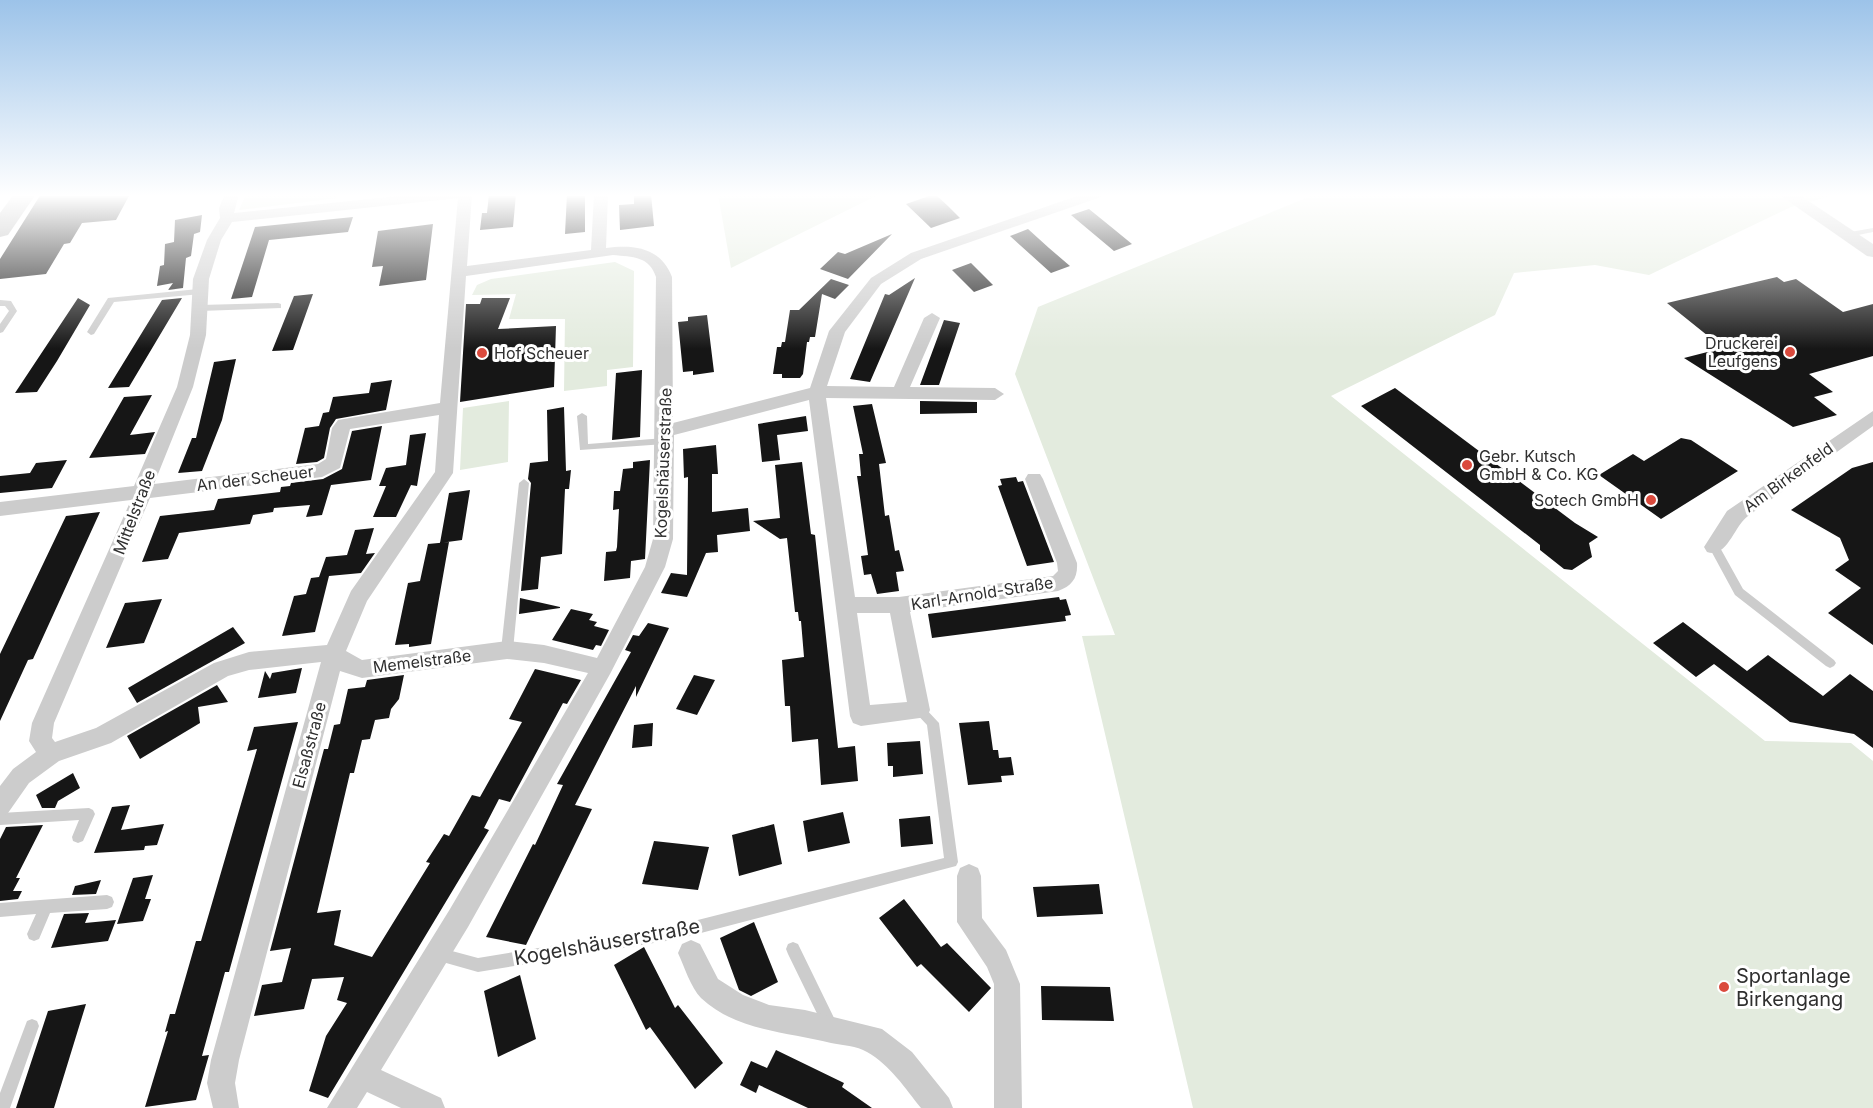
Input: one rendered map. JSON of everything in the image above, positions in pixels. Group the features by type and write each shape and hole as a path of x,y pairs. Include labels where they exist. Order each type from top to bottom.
{"street":[{"name":"Mittelstraße","path":"51,754 40,741 43,723 140,503 141,492 185,387 198,335 199,300 205,262 213,246"},
{"path":"448,408 462,246"},
{"path":"598,246 598,253"},
{"path":"919,710 861,716 817,392 837,331 876,281 915,256 944,246"},
{"name":"Kogelshäuserstraße","path":"341,1108 364,1076 437,954 602,668 658,557 663,538 665,436 663,271 659,263 646,254 598,253 460,272"},
{"path":"899,394 932,318"},
{"path":"665,436 817,392 995,394"},
{"name":"An der Scheuer","path":"0,509 322,470 334,463 341,428 344,424 448,408"},
{"name":"Elsaßstraße","path":"224,1108 221,1083 225,1060 334,654 358,597 444,473 448,408"},
{"name":"Am Birkenfeld","path":"1714,547 1734,516 1873,417"},
{"name":"Karl-Arnold-Straße","path":"846,605 899,605 1059,583 1068,573 1067,563 1034,478"},
{"name":"Karl-Arnold-Straße","path":"899,605 919,710"},
{"name":"Memelstraße","path":"51,754 103,736 222,669 249,661 313,653 334,654 344,663 362,669 507,650 544,654 602,668"},
{"path":"0,805 10,781 51,754"},
{"path":"960,869 970,922 997,959 1007,984 1008,1108"},
{"path":"691,953 709,988 735,1006 769,1018 872,1039 894,1056 939,1108"},
{"path":"364,1076 431,1108"}],"lane":[{"path":"91,332 111,300 199,300 278,306"},
{"path":"0,303 8,303 13,311 0,330"},
{"path":"582,416 584,448 665,436"},
{"path":"507,650 524,483"},
{"path":"1714,547 1739,592 1830,663"},
{"name":"Karl-Arnold-Straße","path":"919,710 933,723 960,869"},
{"path":"0,819 88,814 78,837"},
{"name":"Kogelshäuserstraße","path":"437,954 478,965 678,932 960,869"},
{"path":"0,910 107,902"},
{"path":"34,934 46,907"},
{"path":"793,949 833,1030"},
{"path":"2,1108 32,1026"}],"shaded area":[{"path":"727,246 776,246 731,268"},
{"path":"1189,246 1710,246 1649,275 1595,265 1514,273 1495,315 1331,396 1765,741 1851,743 1873,761 1873,1108 1193,1108 1082,636 1115,635 1015,374 1038,307"},
{"path":"615,262 634,271 633,367 607,370 607,386 564,391 565,319 509,319 516,294 472,295 477,285 491,279"},
{"path":"509,401 508,462 460,470 463,408"}],"building":[{"path":"8,246 63,246 46,274 0,279 0,259"},
{"path":"165,246 192,246 191,256 186,258 183,288 168,290 173,283 157,286 160,266 164,265"},
{"path":"249,246 267,246 252,297 231,299"},
{"path":"376,246 430,246 426,280 379,286 383,266 372,267"},
{"path":"864,246 881,246 848,279 820,269 838,252 845,254"},
{"path":"1021,246 1047,246 1070,266 1051,273"},
{"path":"1108,246 1128,246 1114,251"},
{"path":"971,263 993,285 974,292 952,270"},
{"name":"Druckerei Leufgens","path":"1777,277 1784,282 1796,279 1843,312 1873,304 1873,356 1809,374 1833,392 1814,397 1837,415 1793,427 1684,358 1723,348 1667,303"},
{"path":"915,278 870,382 850,379 885,294 889,295"},
{"path":"831,279 849,285 835,299 822,294 815,337 810,337 807,342 803,374 800,378 782,378 782,374 773,374 777,347 781,347 782,342 785,342 790,310 799,310"},
{"path":"313,294 293,350 272,351 294,296"},
{"path":"78,298 90,305 37,392 15,393"},
{"path":"182,298 129,387 108,388 162,300"},
{"path":"482,298 510,298 498,329 556,326 554,387 460,402 466,304 480,304"},
{"path":"707,315 714,372 693,375 693,371 683,372 678,322 688,321 688,317"},
{"path":"944,320 960,323 939,385 920,385"},
{"path":"236,359 222,420 202,471 178,473 192,438 196,438 214,362"},
{"path":"642,370 640,437 612,440 616,373"},
{"path":"392,380 386,410 336,419 330,428 324,458 317,462 296,464 305,428 319,426 323,413 329,412 333,397 369,393 371,383"},
{"name":"Gebr. Kutsch GmbH & Co. KG","path":"1395,388 1575,523 1598,537 1589,543 1592,557 1572,570 1564,569 1540,550 1540,545 1361,406"},
{"path":"152,395 130,435 155,432 145,454 89,458 124,397"},
{"path":"920,401 977,402 977,413 920,414"},
{"path":"872,404 886,463 879,464 885,516 889,515 895,551 899,550 904,571 896,572 899,591 877,594 871,574 864,575 861,556 868,555 857,476 861,476 859,454 863,454 853,406"},
{"path":"564,407 566,471 571,470 569,489 565,489 562,554 541,557 538,589 521,591 531,483 528,479 530,463 548,461 547,410"},
{"path":"806,416 808,431 777,435 780,460 762,462 758,424"},
{"path":"382,426 371,480 331,485 322,515 306,517 310,505 274,508 273,512 253,515 250,524 179,533 168,559 142,562 160,516 214,510 218,499 280,492 281,487 290,486 291,483 323,479 342,469 352,431"},
{"path":"426,433 417,486 411,485 396,517 373,517 386,486 379,486 386,468 406,465 410,435"},
{"path":"1681,438 1691,440 1738,471 1661,519 1599,475 1633,454 1644,461"},
{"path":"716,445 718,474 712,474 712,512 748,508 750,531 717,535 718,552 706,553 687,597 661,593 671,573 687,575 688,477 684,478 683,449"},
{"path":"67,460 52,488 0,493 0,476 30,473 36,463"},
{"path":"650,460 645,559 631,561 630,578 604,581 606,552 616,551 617,547 619,509 613,510 614,491 620,491 623,469 633,468 633,462"},
{"path":"802,462 811,534 815,535 838,748 855,746 858,781 821,785 818,739 792,742 790,706 785,706 782,660 804,657 801,621 799,621 798,612 795,612 787,538 780,539 753,521 780,518 775,465"},
{"path":"1873,462 1873,645 1828,613 1861,588 1835,570 1849,560 1840,538 1791,510 1852,468"},
{"path":"1016,477 1018,482 1023,481 1054,562 1027,566 998,486 1002,485 1000,479"},
{"path":"470,490 462,540 440,543 449,493"},
{"path":"100,512 33,659 28,660 0,721 0,654 66,516"},
{"path":"374,528 366,554 375,553 361,573 329,576 315,632 282,636 294,596 306,594 311,578 319,577 326,557 347,555 355,530"},
{"path":"449,542 431,644 409,647 409,644 395,645 408,583 420,581 428,544"},
{"path":"1059,597 1060,600 1066,599 1071,615 1065,616 1066,621 932,638 928,614"},
{"path":"520,598 560,607 560,608 519,614"},
{"path":"162,599 144,643 106,648 125,603"},
{"path":"571,609 593,614 589,620 597,622 594,626 609,630 601,646 596,645 593,650 552,640"},
{"path":"1683,622 1747,671 1768,655 1823,696 1850,674 1873,691 1873,748 1854,734 1790,722 1714,664 1696,677 1653,643"},
{"path":"648,623 669,628 636,697 636,686 575,805 592,809 526,945 486,937 533,844 535,845 563,785 557,784 631,652 625,650 633,635 639,636"},
{"path":"233,627 245,643 137,703 128,688"},
{"path":"302,668 296,693 258,698 265,671 270,679 272,673"},
{"path":"535,669 581,680 567,704 563,703 510,802 499,799 484,828 489,830 328,1098 309,1091 326,1036 347,1003 337,1000 344,977 312,979 304,1009 254,1016 262,985 282,982 291,948 270,951 324,749 328,749 334,725 340,724 348,689 365,687 367,680 404,675 399,699 391,709 389,718 375,720 370,739 362,740 354,773 350,773 317,913 341,910 334,945 372,957 430,863 426,862 444,834 449,836 472,795 480,797 522,722 509,719"},
{"path":"694,675 715,680 697,715 676,709"},
{"path":"217,685 228,702 198,707 200,723 140,759 127,736"},
{"path":"989,721 993,750 998,750 999,758 1011,757 1014,775 1001,776 1002,782 968,785 959,723"},
{"path":"298,722 229,972 225,972 202,1056 209,1055 196,1100 145,1107 168,1031 165,1032 170,1014 175,1014 196,941 201,941 257,749 247,751 254,727"},
{"path":"653,723 652,746 632,748 634,725"},
{"path":"920,741 923,774 893,777 893,766 888,766 887,743"},
{"path":"73,773 80,788 58,801 55,808 42,808 36,795"},
{"path":"130,805 121,830 164,824 157,845 145,846 144,850 94,853 112,807"},
{"path":"843,812 850,843 808,852 803,821"},
{"path":"930,816 933,844 901,847 899,819"},
{"path":"774,824 782,864 739,876 732,835"},
{"path":"43,825 16,878 20,878 13,891 22,891 18,899 0,901 0,839 6,827"},
{"path":"654,841 709,847 698,890 642,884"},
{"path":"153,875 145,899 151,899 143,921 117,924 133,878"},
{"path":"101,880 96,894 72,895 75,886"},
{"path":"1099,884 1103,914 1037,917 1033,887"},
{"path":"904,899 941,947 947,943 991,988 969,1012 921,964 917,967 879,918"},
{"path":"89,913 85,923 116,920 108,941 51,948 64,914"},
{"path":"754,922 778,982 751,996 739,990 720,938"},
{"path":"644,947 675,1008 678,1005 723,1063 695,1089 650,1027 646,1030 614,965"},
{"path":"520,975 536,1039 498,1057 484,991"},
{"path":"1041,986 1110,987 1114,1021 1042,1020"},
{"path":"86,1004 54,1108 16,1108 48,1011"},
{"path":"776,1050 844,1083 842,1087 872,1108 808,1108 759,1085 756,1093 740,1085 751,1061 767,1068"}],"place":[{"name":"Druckerei Leufgens","path":"1790,352"},
{"name":"Hof Scheuer","path":"482,353"},
{"name":"Gebr. Kutsch GmbH & Co. KG","path":"1467,465"},
{"name":"Sotech GmbH","path":"1651,500"},
{"name":"Sportanlage Birkengang","path":"1724,987"}]}
